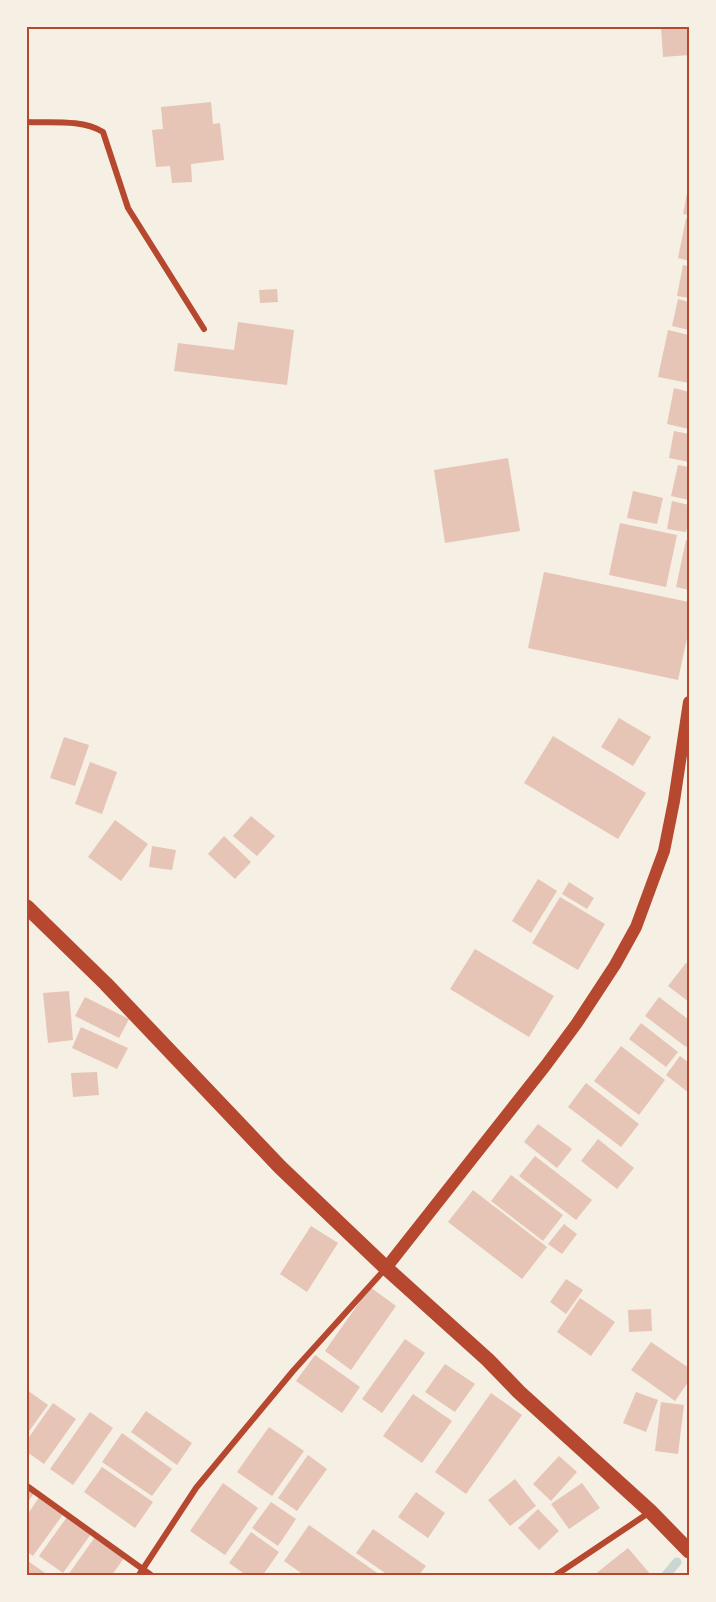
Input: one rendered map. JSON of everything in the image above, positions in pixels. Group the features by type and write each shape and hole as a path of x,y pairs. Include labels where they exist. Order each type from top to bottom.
{"main road":[{"path":"386,1268 552,1057 590,1003 636,927 664,851 689,702"},
{"path":"27,908 113,992 280,1167 386,1268 488,1360 519,1392 650,1511 689,1551"}],"street":[{"path":"27,123 76,124 97,128 103,132 128,208 204,329"},
{"path":"141,1572 196,1488 293,1371 386,1268"},
{"path":"27,1485 141,1572 151,1575"},
{"path":"556,1575 650,1511"}],"building":[{"path":"661,27 689,27 689,55 663,57"},
{"path":"211,102 213,124 220,123 224,160 191,164 192,182 172,183 170,166 156,167 152,130 163,129 161,107"},
{"path":"689,188 689,215 683,214"},
{"path":"686,218 689,219 689,261 678,258"},
{"path":"683,265 689,266 689,298 677,296"},
{"path":"277,289 278,302 260,303 259,290"},
{"path":"678,299 689,302 689,330 672,326"},
{"path":"238,322 294,330 287,385 174,371 178,343 234,350"},
{"path":"668,330 689,335 689,383 658,377"},
{"path":"674,388 689,392 689,429 667,424"},
{"path":"674,431 689,434 689,462 669,458"},
{"path":"508,458 520,531 445,543 434,470"},
{"path":"678,465 689,467 689,500 671,496"},
{"path":"633,491 663,498 657,524 627,518"},
{"path":"672,501 689,505 686,532 667,529"},
{"path":"620,523 677,535 666,587 609,575"},
{"path":"686,540 689,541 689,590 676,587"},
{"path":"544,572 689,602 689,629 678,680 528,648"},
{"path":"619,718 651,737 633,766 601,747"},
{"path":"553,736 646,793 618,839 524,783"},
{"path":"64,737 89,745 75,786 50,778"},
{"path":"90,762 117,772 102,814 75,804"},
{"path":"251,816 275,836 257,856 233,836"},
{"path":"115,820 148,844 121,881 88,857"},
{"path":"224,836 251,862 235,879 208,854"},
{"path":"152,846 176,850 172,870 149,867"},
{"path":"538,879 557,891 531,933 512,921"},
{"path":"569,882 594,898 587,909 562,894"},
{"path":"560,897 605,924 578,970 532,943"},
{"path":"475,949 554,996 529,1037 450,989"},
{"path":"686,963 689,965 689,1002 668,986"},
{"path":"69,991 73,1040 48,1043 43,993"},
{"path":"85,997 129,1019 119,1038 75,1016"},
{"path":"659,997 689,1020 689,1043 686,1047 645,1016"},
{"path":"641,1023 678,1052 666,1067 629,1039"},
{"path":"81,1027 128,1048 117,1069 72,1048"},
{"path":"621,1046 665,1080 639,1115 594,1081"},
{"path":"680,1056 689,1063 689,1093 666,1075"},
{"path":"97,1072 99,1095 73,1097 71,1073"},
{"path":"586,1083 639,1124 621,1147 568,1107"},
{"path":"538,1124 572,1149 557,1168 524,1142"},
{"path":"598,1139 634,1168 617,1189 581,1161"},
{"path":"535,1156 592,1200 576,1220 519,1176"},
{"path":"511,1175 563,1215 543,1241 491,1201"},
{"path":"473,1190 547,1247 522,1279 448,1222"},
{"path":"564,1224 577,1234 562,1254 548,1244"},
{"path":"311,1226 338,1243 307,1292 280,1274"},
{"path":"566,1279 583,1290 566,1314 550,1302"},
{"path":"370,1287 396,1306 351,1370 325,1351"},
{"path":"580,1298 615,1322 591,1356 557,1332"},
{"path":"651,1309 652,1331 629,1332 628,1310"},
{"path":"405,1339 425,1353 382,1413 362,1399"},
{"path":"651,1342 689,1368 689,1381 675,1401 631,1370"},
{"path":"315,1355 360,1387 342,1413 296,1381"},
{"path":"445,1364 475,1384 455,1412 425,1392"},
{"path":"27,1390 48,1405 27,1434"},
{"path":"636,1392 658,1400 646,1432 623,1423"},
{"path":"491,1393 522,1415 466,1494 435,1472"},
{"path":"413,1394 452,1421 422,1463 383,1436"},
{"path":"661,1402 684,1405 678,1454 655,1451"},
{"path":"53,1403 76,1419 44,1464 27,1452 27,1440"},
{"path":"146,1411 192,1443 177,1465 131,1432"},
{"path":"90,1412 113,1428 73,1485 50,1469"},
{"path":"269,1427 304,1451 272,1496 237,1472"},
{"path":"122,1433 172,1469 152,1496 102,1462"},
{"path":"308,1455 327,1469 297,1511 278,1498"},
{"path":"559,1456 577,1472 551,1501 533,1484"},
{"path":"102,1467 153,1502 135,1528 84,1492"},
{"path":"515,1479 536,1506 510,1526 488,1500"},
{"path":"223,1483 258,1508 225,1555 190,1531"},
{"path":"582,1483 600,1508 569,1529 551,1504"},
{"path":"27,1486 35,1492 27,1503"},
{"path":"416,1492 445,1513 428,1538 398,1517"},
{"path":"40,1496 64,1513 33,1556 27,1552 27,1515"},
{"path":"271,1502 296,1519 278,1546 252,1528"},
{"path":"538,1509 559,1531 539,1550 518,1528"},
{"path":"67,1517 91,1534 63,1573 39,1556"},
{"path":"309,1525 380,1575 304,1575 284,1561"},
{"path":"373,1529 426,1566 419,1575 388,1575 356,1553"},
{"path":"251,1532 279,1552 263,1575 246,1575 229,1563"},
{"path":"95,1537 124,1558 112,1575 68,1575"},
{"path":"628,1548 651,1575 594,1575"},
{"path":"28,1561 48,1575 27,1575"}],"waterway":[{"path":"666,1575 677,1562"}]}
